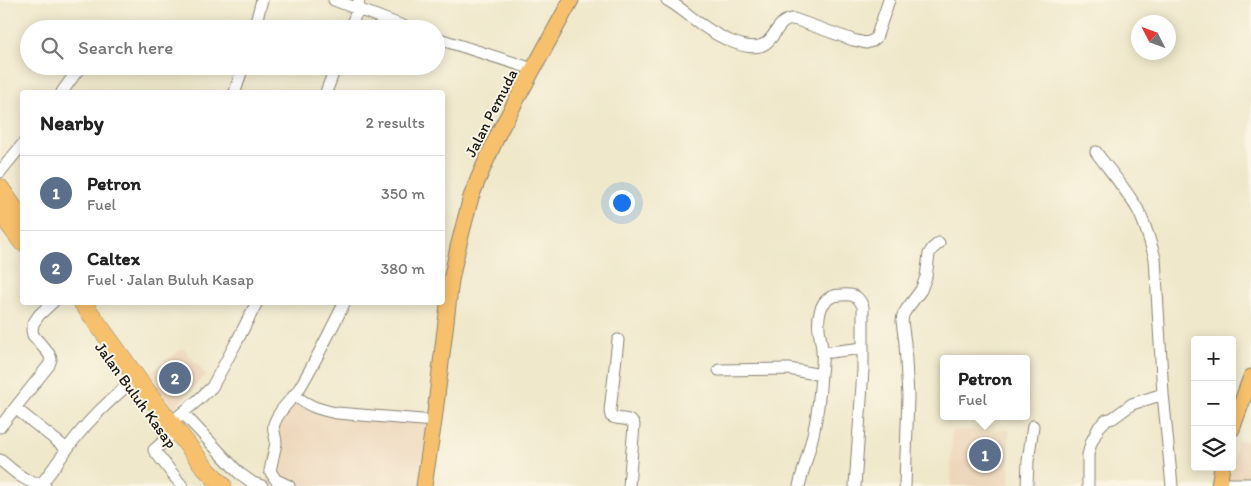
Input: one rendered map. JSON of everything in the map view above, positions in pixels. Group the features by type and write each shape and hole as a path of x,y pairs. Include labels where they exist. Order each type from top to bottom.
{"highway":[{"path":"0,188 20,217"},
{"path":"0,212 20,239"},
{"name":"Jalan Buluh Kasap","path":"70,305 128,384 174,424 186,463 206,486"},
{"name":"Jalan Buluh Kasap","path":"84,305 206,469 223,486"}],"main road":[{"name":"Jalan Pemuda","path":"424,486 451,280 469,206 479,177 499,132 571,0"},
{"path":"1233,426 1251,376"},
{"path":"1219,485 1221,471"}],"street":[{"path":"256,20 262,0"},
{"path":"334,0 358,4 392,20"},
{"path":"667,0 702,26 724,38 745,46 758,47 766,43 778,27 788,19 794,19 853,40 866,43 872,41 876,38 880,29 889,0"},
{"path":"353,20 358,4"},
{"path":"445,41 533,69"},
{"path":"63,90 74,75"},
{"path":"236,90 240,75"},
{"path":"327,90 333,75"},
{"path":"0,172 20,147"},
{"path":"1096,152 1130,196 1141,217 1155,258 1163,394 1172,486"},
{"path":"905,486 908,396 902,322 903,315 921,290 926,277 929,254 939,243"},
{"path":"799,486 814,430 818,406 822,353 818,321 822,304 834,295 852,294 861,301 863,307 861,407 855,486"},
{"path":"0,427 49,365 51,359 49,354 33,335 32,330 33,324 39,315 51,305"},
{"path":"182,486 154,450 174,424 212,386 255,305"},
{"path":"289,486 276,480 271,474 270,467 276,443 274,426 276,418 283,407 294,396 306,376 343,305"},
{"path":"618,340 610,411 611,416 615,419 630,420 634,425 629,486"},
{"path":"822,353 863,348"},
{"path":"719,370 789,369 821,375"},
{"path":"0,460 22,477 35,483 43,484 67,449 94,416 128,384"},
{"path":"1088,486 1088,455 1091,443 1100,427 1106,420 1113,418 1132,404 1163,394"},
{"path":"294,396 310,406 327,411 434,421"},
{"path":"15,408 67,449"},
{"path":"174,424 253,483 262,486"},
{"path":"1027,486 1033,426"},
{"path":"14,486 22,477"},
{"path":"1219,485 1251,484"}],"shaded area":[{"path":"183,348 206,375 174,408 146,376"},
{"path":"293,391 330,409 431,417 419,486 267,486 267,467 283,401"},
{"path":"1009,430 1009,486 951,486 952,431"},
{"path":"1237,441 1251,441 1251,486 1228,486 1231,471 1236,471"}],"place":[{"name":"Caltex","path":"175,378"},
{"name":"Petron","path":"985,455"}]}
